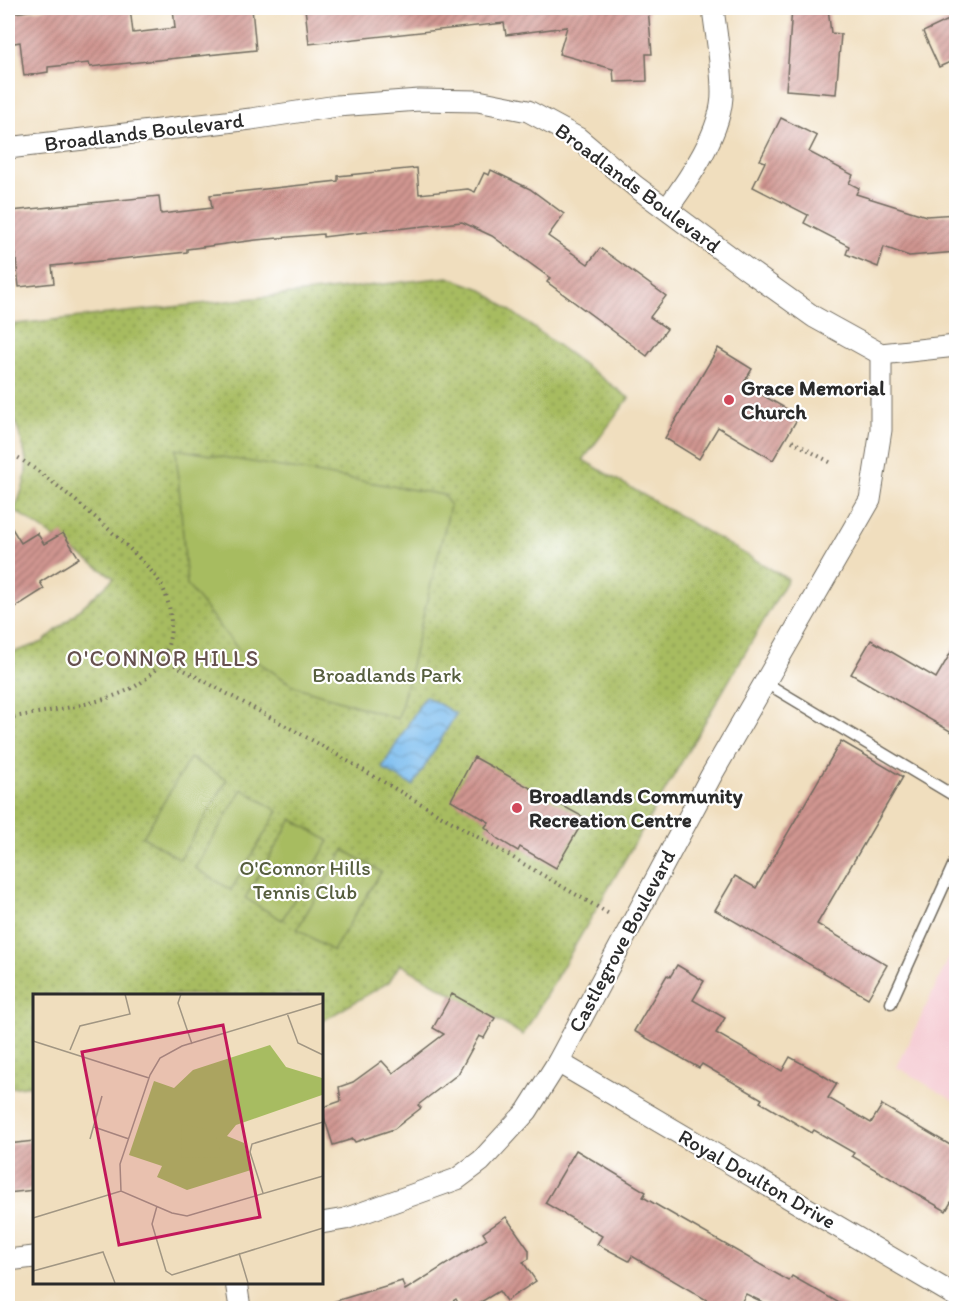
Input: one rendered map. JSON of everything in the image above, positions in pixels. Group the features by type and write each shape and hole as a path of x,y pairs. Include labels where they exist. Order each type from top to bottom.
{"street":[{"path":"667,209 695,167 718,116 723,93 713,8"},
{"name":"Broadlands Boulevard","path":"8,148 251,119 338,106 419,99 478,100 528,111 578,138 667,209 814,316 881,354"},
{"path":"881,354 957,346"},
{"name":"Castlegrove Boulevard","path":"322,1223 345,1219 457,1179 481,1161 527,1111 558,1062 711,776 870,500 881,430 881,354"},
{"name":"Royal Doulton Drive","path":"558,1062 957,1296"},
{"path":"8,1260 33,1257"},
{"path":"236,1283 240,1308"}],"lane":[{"path":"766,683 957,797"},
{"path":"891,1004 957,859"}],"path":[{"path":"792,441 833,464"},
{"path":"8,452 61,490 155,576 166,598 170,619 170,639 164,658 145,680 127,691 8,718"},
{"path":"164,658 317,743 630,926"}],"shaded area":[{"path":"956,943 956,1102 897,1067"}],"green space":[{"name":"Broadlands Park","path":"448,277 481,289 629,398 583,460 788,579 523,1035 400,964 389,982 322,1021 322,994 33,994 33,1085 8,1088 8,654 43,642 114,578 14,510 26,475 26,462 9,394 8,325"},
{"path":"176,449 444,495 450,506 398,719 294,686 238,649 187,585"},
{"path":"190,758 227,780 180,859 143,837"},
{"path":"242,789 278,811 231,890 195,868"},
{"name":"O'Connor Hills Tennis Club","path":"292,819 329,841 282,920 245,898"},
{"path":"344,850 381,872 333,951 297,929"}],"water":[{"path":"425,696 456,714 413,786 382,768"}],"building":[{"path":"48,8 130,8 133,33 175,28 173,8 252,8 256,50 90,67 89,63 48,67 48,72 24,76 20,42 8,44 8,14"},
{"path":"305,8 648,8 652,54 646,54 647,81 614,82 613,69 559,54 567,27 506,35 504,23 309,44"},
{"path":"792,8 828,8 831,33 841,34 836,94 786,90"},
{"path":"957,16 957,59 939,67 923,32"},
{"path":"781,118 817,136 809,152 853,175 849,183 859,188 856,194 926,216 957,214 957,252 909,256 884,247 878,267 846,254 849,246 804,223 808,215 753,187 765,162 760,160"},
{"path":"417,168 419,194 468,189 475,192 484,173 489,175 491,170 530,189 564,214 548,236 588,264 600,248 666,296 650,317 667,329 647,356 547,282 550,278 492,236 462,222 323,237 323,234 256,240 187,249 187,252 52,266 54,283 19,287 11,211 159,196 161,214 212,208 210,195 338,181 338,176"},
{"name":"Grace Memorial Church","path":"718,348 752,369 743,384 799,416 773,460 718,427 699,459 665,438"},
{"path":"8,522 21,543 37,533 44,544 63,533 79,558 40,582 44,589 8,612"},
{"path":"871,640 936,678 957,642 957,735 851,674"},
{"path":"841,741 903,777 817,924 887,965 868,998 715,910 735,876 756,888"},
{"name":"Broadlands Community Recreation Centre","path":"474,757 585,818 556,868 520,847 518,851 498,839 485,827 489,822 451,800"},
{"path":"677,965 704,981 693,1000 725,1018 716,1033 782,1071 790,1057 816,1071 837,1084 828,1098 871,1123 882,1105 957,1149 957,1192 946,1211 852,1156 854,1153 814,1130 812,1133 760,1102 762,1099 702,1064 699,1068 634,1031 667,975 670,977"},
{"path":"452,994 495,1018 484,1038 479,1036 458,1074 418,1105 421,1108 394,1129 355,1142 353,1139 333,1145 322,1108 341,1101 339,1087 353,1082 382,1061 393,1073 444,1034 433,1028"},
{"path":"33,1141 33,1190 8,1193 8,1144"},
{"path":"576,1150 646,1192 643,1197 660,1207 789,1281 792,1276 848,1308 775,1308 746,1294 738,1308 720,1308 632,1256 629,1261 597,1244 602,1236 545,1203"},
{"path":"506,1217 529,1250 529,1259 523,1262 536,1281 506,1301 499,1291 471,1308 461,1308 456,1299 441,1308 330,1308 329,1303 402,1281 405,1290 487,1239 483,1233"}],"place":[{"name":"Grace Memorial Church","path":"729,400"},
{"name":"Broadlands Community Recreation Centre","path":"517,808"}],"district":[{"name":"O'CONNOR HILLS","path":"163,658"}]}
